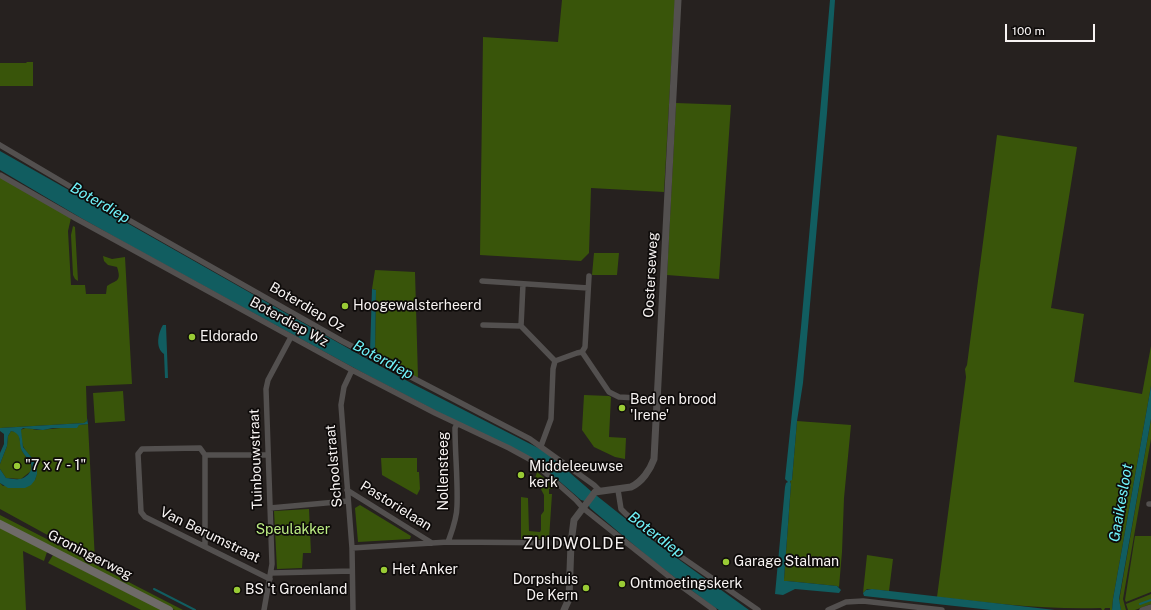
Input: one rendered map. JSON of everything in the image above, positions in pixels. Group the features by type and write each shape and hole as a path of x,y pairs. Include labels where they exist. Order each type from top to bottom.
{"main road":[{"name":"Groningerweg","path":"0,524 169,610"}],"street":[{"name":"Oosterseweg","path":"598,491 618,490 636,485 650,468 654,459 678,0"},
{"name":"Boterdiep Oz","path":"0,145 83,194 342,341 541,446 594,485 598,491"},
{"name":"Boterdiep Wz","path":"0,175 93,228 352,370 531,460 576,500 681,586 714,610"},
{"path":"541,446 551,419 553,369 556,361 582,352 585,347 589,276"},
{"path":"482,281 588,288"},
{"path":"521,326 523,284"},
{"path":"483,325 521,326 556,361"},
{"name":"Tuinbouwstraat","path":"264,610 272,564 266,388 268,380 291,337"},
{"path":"582,352 610,392 619,397 657,399"},
{"name":"Schoolstraat","path":"352,370 344,387 341,405 352,548 353,610"},
{"name":"Nollensteeg","path":"448,542 457,507 455,428 457,424"},
{"name":"Van Berumstraat","path":"205,455 200,448 145,449 140,451 138,456 141,512 146,517 270,576"},
{"path":"205,546 205,455 268,455"},
{"name":"Pastorielaan","path":"347,490 432,543"},
{"path":"618,490 621,509 626,514 680,556 758,610"},
{"path":"564,610 570,599 571,544 574,520 584,506 598,491"},
{"path":"270,508 348,501"},
{"name":"Pastorielaan","path":"352,548 448,542 571,544"},
{"path":"270,576 352,571"},
{"path":"828,610 846,602 863,601 942,610"},
{"path":"1142,610 1151,606"}],"green space":[{"path":"562,0 675,0 664,192 591,188 589,253 581,261 480,255 483,37 558,42"},
{"path":"33,62 33,86 0,86 0,63"},
{"path":"676,103 731,105 719,279 667,275"},
{"path":"997,135 1077,147 1051,308 1084,314 1074,382 1142,394 1151,346 1151,386 1112,610 1110,610 1110,608 1105,608 1102,610 1101,608 1019,606 937,597 966,377 965,369 967,365"},
{"path":"0,177 71,218 68,231 71,285 85,285 86,294 106,294 107,286 117,280 119,275 117,267 108,265 104,261 103,256 112,259 125,257 132,384 86,386 87,421 84,423 0,428"},
{"path":"73,226 75,227 78,281 73,275 71,235"},
{"path":"594,253 619,253 617,275 592,275"},
{"path":"375,270 415,272 418,378 372,355 372,352 375,352 376,290 372,289"},
{"path":"123,391 125,421 95,423 93,393"},
{"path":"584,395 611,397 609,437 626,438 625,459 615,457 594,447 582,430"},
{"path":"1151,419 1151,439 1123,599 1126,610 1121,610 1119,601"},
{"path":"797,421 851,425 844,498 839,587 784,581 791,484 790,480 792,480"},
{"path":"88,424 95,561 0,509 0,483 3,486 35,480 37,474 34,461 23,446 21,440 21,430 27,428 37,430 74,428 79,425"},
{"path":"11,431 16,432 19,436 22,451 31,464 31,471 21,479 6,478 0,469 0,464 7,446 8,436"},
{"path":"381,458 417,458 417,472 419,472 420,489 417,495 382,475"},
{"path":"537,472 553,485 553,489 549,489 549,494 552,494 549,539 521,539 521,497 528,498 529,531 540,532 541,530 541,515 544,511 544,495 535,478"},
{"path":"360,505 411,536 410,539 358,542 355,508"},
{"name":"Speulakker","path":"309,509 311,553 303,553 302,568 277,569 274,511"},
{"path":"0,515 183,610 175,610 0,521"},
{"path":"0,527 47,552 44,561 23,551 26,610 0,610"},
{"path":"1135,536 1151,536 1151,592 1126,602 1125,600"},
{"path":"53,555 162,610 141,610 48,563"},
{"path":"867,555 893,559 889,591 867,589 863,593"},
{"path":"1151,594 1151,604 1135,610 1128,610 1126,604"}],"water":[{"path":"830,0 835,0 827,113 803,383 797,421 792,480 790,481 784,581 837,586 841,590 839,593 795,589 783,595 775,594 785,487 786,483 788,482 785,479 801,327"},
{"path":"0,151 360,355 413,384 546,452 592,492 660,546 749,610 719,610 711,605 653,561 590,508 587,502 581,500 542,466 367,375 138,250 0,170"},
{"path":"372,289 376,290 375,352 370,352"},
{"path":"163,325 166,325 168,378 165,378 164,354 159,348 158,344"},
{"path":"1151,386 1151,419 1119,599 1121,610 1112,610 1113,599"},
{"path":"87,418 88,424 79,425 77,428 53,428 43,430 23,428 21,430 23,447 37,466 35,480 31,485 25,488 8,488 0,483 0,469 6,478 21,479 30,472 32,467 22,451 19,436 15,432 11,431 8,436 7,446 0,464 0,453 4,444 4,434 0,431 0,428 84,423 87,421"},
{"path":"872,589 1055,610 991,610 864,596 863,593 866,590"}],"waterway":[{"path":"154,589 195,610"},
{"path":"1140,604 1151,600"}],"place":[{"name":"Hoogewalsterheerd","path":"345,306"},
{"name":"Eldorado","path":"192,337"},
{"name":"Bed en brood 'Irene'","path":"622,408"},
{"name":"\"7 x 7 - 1\"","path":"17,466"},
{"name":"Middeleeuwse kerk","path":"521,475"},
{"name":"Garage Stalman","path":"726,562"},
{"name":"Het Anker","path":"384,570"},
{"name":"Ontmoetingskerk","path":"622,584"},
{"name":"Dorpshuis De Kern","path":"586,588"},
{"name":"BS 't Groenland","path":"237,590"}],"district":[{"name":"ZUIDWOLDE","path":"574,544"}],"water label":[{"name":"Boterdiep","path":"100,203"},
{"name":"Boterdiep","path":"383,360"},
{"name":"Gaaikesloot","path":"1121,503"},
{"name":"Boterdiep","path":"656,535"}]}
